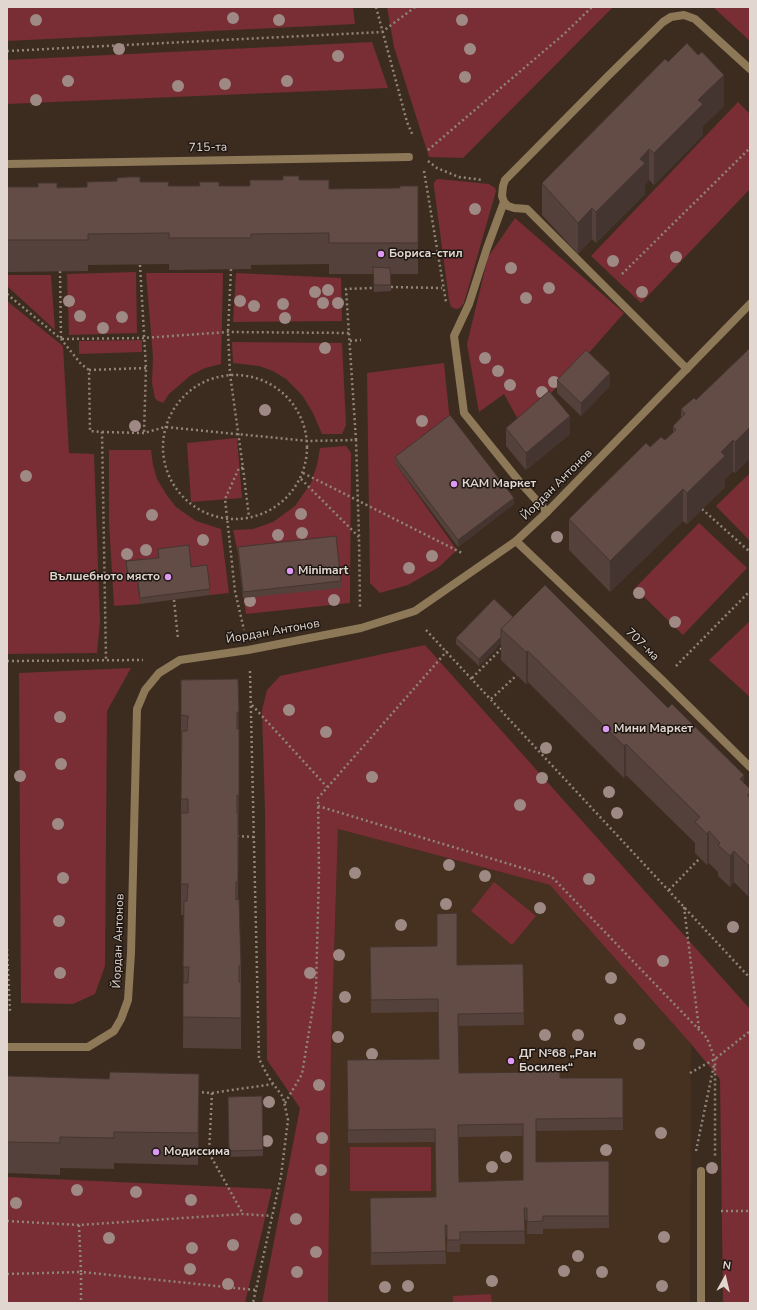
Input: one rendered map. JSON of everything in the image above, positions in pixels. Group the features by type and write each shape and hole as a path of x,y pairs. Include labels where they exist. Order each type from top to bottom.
{"street":[{"path":"687,369 526,209 514,208 508,206 504,202 502,196 505,180 663,22 671,17 684,15 695,19 750,69"},
{"name":"715-та","path":"7,164 409,157"},
{"path":"504,202 487,248 470,304 454,336 464,413 519,481 547,512"},
{"name":"Йордан Антонов","path":"7,1047 88,1047 114,1031 121,1019 128,1000 131,953 137,709 143,694 154,678 162,670 180,660 248,650 361,628 415,611 516,541 547,512 750,304"},
{"name":"707-ма","path":"516,541 662,680 750,767"},
{"path":"701,1171 701,1303"}],"path":[{"path":"376,7 407,122 416,143"},
{"path":"7,51 382,32 415,7"},
{"path":"427,151 564,34 592,7"},
{"path":"607,289 750,148"},
{"path":"427,160 437,168 459,177 482,180 505,180"},
{"path":"422,164 442,288 454,336"},
{"path":"140,265 143,338 146,368 144,434"},
{"path":"231,270 228,332 230,374 249,517"},
{"path":"60,271 61,339"},
{"path":"391,287 442,288"},
{"path":"360,609 356,440 346,289 374,288"},
{"path":"7,294 61,339 81,364 89,370 146,368"},
{"path":"61,339 143,338 228,332 349,333"},
{"path":"350,341 361,340"},
{"path":"89,370 90,430 144,434 165,427 308,441 356,440"},
{"path":"230,374 256,377 279,388 293,402 302,418 308,441 306,464 303,473 287,498 268,512 235,519 201,511 184,499 175,488 168,475 162,449 165,427 169,416 179,402 197,385 210,379 230,374"},
{"path":"102,432 106,660"},
{"path":"243,468 240,468 225,499 235,591 248,650"},
{"path":"303,473 462,553"},
{"path":"301,478 359,537"},
{"path":"702,509 750,552"},
{"path":"662,680 750,591"},
{"path":"174,600 178,641"},
{"path":"426,630 750,978"},
{"path":"472,678 505,646"},
{"path":"284,1104 302,1074 316,989 319,871 318,798 447,651"},
{"path":"7,661 180,660"},
{"path":"250,671 252,705 259,1059 273,1084 283,1097 288,1120 281,1176 253,1303"},
{"path":"491,699 517,675"},
{"path":"252,705 327,787"},
{"path":"318,806 552,877 707,1038 715,1059 715,1132"},
{"path":"237,836 254,837"},
{"path":"669,890 700,858"},
{"path":"684,907 699,1030"},
{"path":"7,949 10,1011"},
{"path":"690,1073 715,1059 750,1031"},
{"path":"695,1156 715,1059"},
{"path":"196,1092 212,1093 273,1084"},
{"path":"212,1093 209,1153 243,1214"},
{"path":"715,1211 750,1211"},
{"path":"7,1221 78,1225 243,1214 272,1216"},
{"path":"78,1225 82,1303"},
{"path":"7,1274 81,1272 255,1290"}],"shaded area":[{"path":"7,7 353,7 355,24 7,41"},
{"path":"387,7 613,7 463,158 429,157 394,47"},
{"path":"713,7 750,7 750,41"},
{"path":"372,42 388,88 7,104 7,60"},
{"path":"738,102 750,114 750,189 641,303 591,256"},
{"path":"439,179 489,184 495,188 496,191 464,303 460,308 456,309 451,307 449,300 434,187 434,183"},
{"path":"515,218 624,313 521,425 504,394 479,412 467,344 488,257"},
{"path":"136,272 137,333 69,335 67,274"},
{"path":"146,273 223,273 221,364 205,368 191,375 169,394 163,403 155,398 152,383 153,357"},
{"path":"236,273 341,278 342,321 233,322"},
{"path":"7,275 51,275 55,330 7,286"},
{"path":"7,301 63,346 69,453 94,454 100,622 97,653 7,654"},
{"path":"142,340 142,352 79,354 79,341"},
{"path":"232,342 342,343 346,425 342,434 322,434 313,413 302,395 286,379 273,371 259,366 233,363"},
{"path":"444,363 450,422 395,463 457,550 439,567 408,585 380,593 370,583 367,373"},
{"path":"237,438 242,498 191,502 187,443"},
{"path":"346,446 351,453 350,603 246,614 238,554 233,530 253,529 273,522 295,506 311,483 317,465 320,448"},
{"path":"109,450 151,450 157,479 176,507 196,521 221,529 229,593 210,595 191,573 158,555 159,564 128,582 137,581 140,604 114,606 109,523"},
{"path":"750,473 750,541 716,506"},
{"path":"699,523 747,568 683,635 635,588"},
{"path":"750,621 750,697 709,660"},
{"path":"425,645 750,1009 750,1303 723,1303 720,1079 691,1044 550,885 338,829 331,1049 328,1303 262,1303 300,1108 267,1060 265,809 262,710 267,690 280,676"},
{"path":"131,668 107,711 105,966 95,994 73,1004 21,1003 19,673"},
{"name":"ДГ №68 „Ран Босилек“","path":"338,829 550,885 691,1044 690,1303 328,1303 331,1049"},
{"path":"494,882 536,916 512,945 471,911"},
{"path":"350,1147 431,1147 431,1191 350,1191"},
{"path":"7,1177 272,1189 245,1303 7,1303"},
{"path":"491,1294 492,1303 453,1303 453,1296"}],"building":[{"path":"687,43 698,55 702,52 724,75 698,100 703,104 654,153 649,149 640,159 645,163 596,212 592,208 578,223 542,183 665,59 668,62"},
{"path":"283,176 299,176 299,180 329,180 329,189 400,188 400,186 418,186 418,243 329,243 329,233 251,234 251,238 169,238 169,233 88,234 88,240 7,240 7,187 38,187 38,183 57,183 57,188 87,187 87,182 117,181 117,178 128,177 140,177 140,182 169,182 168,186 200,186 199,182 219,182 219,186 250,186 250,180 283,180"},
{"path":"373,267 390,268 391,285 374,285"},
{"path":"750,348 750,427 735,442 733,440 721,452 725,456 687,493 683,489 610,561 569,519 646,443 650,447 661,437 665,440 676,430 673,426 685,414 681,409 694,398 696,400"},
{"path":"586,350 610,373 581,403 557,380"},
{"path":"549,391 570,416 526,453 506,428"},
{"name":"КАМ Маркет","path":"450,415 514,498 458,540 395,457"},
{"name":"Minimart","path":"336,536 341,581 243,592 238,547"},
{"name":"Вълшебното място","path":"189,545 191,567 207,565 210,589 140,598 137,575 128,576 126,561 159,558 158,549"},
{"path":"545,585 668,708 672,704 744,775 740,779 750,789 750,793 747,795 750,798 750,863 748,865 734,851 730,856 718,845 720,843 709,831 707,834 695,822 700,817 626,744 624,746 528,651 526,652 501,629"},
{"path":"494,599 513,617 501,629 501,637 479,659 456,638"},
{"path":"238,679 239,712 237,712 237,729 239,729 239,796 237,795 238,882 236,882 236,900 239,899 241,966 239,966 239,982 241,983 241,1018 183,1017 183,983 188,983 189,967 183,967 184,901 187,901 188,884 181,884 181,813 188,813 188,799 181,799 182,731 187,731 188,716 181,715 181,680"},
{"path":"457,913 457,965 523,964 524,1013 458,1014 459,1073 541,1072 541,1064 560,1064 560,1078 623,1078 623,1118 536,1119 536,1162 609,1161 609,1216 543,1216 543,1221 527,1222 527,1208 524,1208 525,1231 460,1232 460,1240 447,1240 447,1225 445,1225 446,1251 371,1253 370,1198 436,1197 435,1129 348,1130 347,1060 439,1059 438,999 371,1000 370,947 437,946 437,914","holes":["523,1124 523,1180 459,1182 458,1125"]},
{"path":"110,1072 199,1074 198,1133 114,1132 114,1138 60,1137 60,1143 7,1142 7,1076 109,1079"},
{"path":"262,1096 263,1150 229,1151 228,1097"}],"place":[{"name":"Бориса-стил","path":"381,254"},
{"name":"КАМ Маркет","path":"454,484"},
{"name":"Minimart","path":"290,571"},
{"name":"Вълшебното място","path":"168,577"},
{"name":"Мини Маркет","path":"606,729"},
{"name":"ДГ №68 „Ран Босилек“","path":"511,1061"},
{"name":"Модиссима","path":"156,1152"}]}
